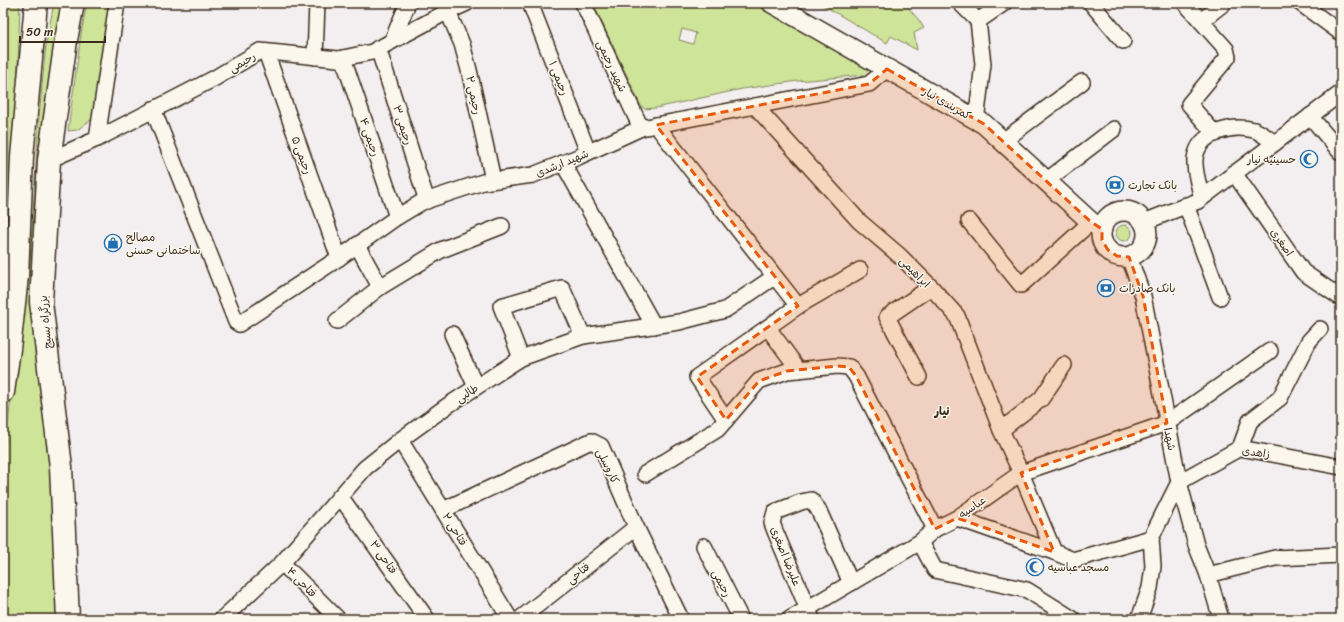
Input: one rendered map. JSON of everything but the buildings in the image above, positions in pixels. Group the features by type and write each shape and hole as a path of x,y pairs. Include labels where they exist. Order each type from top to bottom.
{"highway":[{"path":"3,392 10,278 36,3"},
{"name":"بزرگراه بسیج","path":"68,619 61,467 41,302 49,160 66,40 73,3"}],"main road":[{"name":"کمربندی نیار","path":"772,3 984,124 1096,226"},
{"path":"1125,211 1139,216 1144,222 1147,229 1146,243 1142,250 1129,257 1117,256 1108,250 1096,226 1105,222 1110,216 1117,212 1125,211"}],"street":[{"path":"97,139 117,3"},
{"path":"315,56 317,3"},
{"path":"392,41 408,3"},
{"name":"رحیمی","path":"49,160 97,139 215,78 260,51 338,59 372,52 467,3"},
{"name":"رحیمی ۱","path":"530,3 588,152"},
{"name":"شهید رحیمی","path":"583,3 648,127 798,306"},
{"path":"960,3 978,21 983,64 976,120"},
{"path":"978,21 1004,3"},
{"path":"1091,3 1122,41"},
{"path":"1185,3 1226,49 1228,57 1189,104 1215,134"},
{"path":"1201,21 1224,3"},
{"path":"1300,3 1341,33"},
{"name":"رحیمی ۲","path":"448,12 462,44 469,70 493,180"},
{"name":"رحیمی ۳","path":"378,48 427,201"},
{"name":"رحیمی ۵","path":"266,52 339,258"},
{"name":"رحیمی ۴","path":"343,58 397,217"},
{"name":"شهید ارشدی","path":"154,109 236,322 239,324 339,258 397,217 427,201 483,182 533,175 648,127 869,84 887,69"},
{"path":"1003,141 1082,82"},
{"path":"1144,222 1186,206 1202,198 1341,93"},
{"name":"ابراهیمی","path":"755,106 859,221 900,256 957,316 1001,430 1021,473 1054,552"},
{"path":"1310,116 1341,152"},
{"path":"1202,198 1196,158 1200,144 1221,130 1239,127 1255,130 1274,143"},
{"path":"1046,181 1114,129"},
{"path":"563,163 654,326"},
{"name":"اصغری","path":"1234,173 1303,272 1341,298"},
{"path":"1186,206 1220,297"},
{"path":"969,221 1021,285 1096,226"},
{"path":"337,321 380,287 441,250 502,226"},
{"path":"357,245 380,287"},
{"name":"شهدا","path":"1129,257 1143,296 1179,482 1196,545 1208,575 1221,619"},
{"path":"726,420 697,377 798,306 860,270"},
{"name":"طالبی","path":"222,619 282,563 365,468 400,440 476,387 521,358 582,336 679,322 725,310 774,277"},
{"path":"918,377 887,317 931,287"},
{"path":"521,358 501,306 562,288 582,336"},
{"path":"768,328 799,370"},
{"path":"1240,448 1250,421 1280,398 1309,341 1320,328"},
{"path":"452,334 476,387"},
{"name":"عباسیه","path":"790,619 810,614 851,583 920,542 935,529 957,518 1021,473 1167,423 1270,351"},
{"path":"1001,430 1041,399 1064,365"},
{"path":"645,474 718,429 759,381 787,371 837,366 849,367 856,376 935,529"},
{"name":"فتاحی ۲","path":"400,440 510,619"},
{"name":"کاروسلی","path":"443,510 591,441 601,446 636,527 681,619"},
{"name":"زاهدی","path":"1179,482 1240,448 1341,467"},
{"path":"1139,619 1150,588 1153,566 1151,538 1179,482"},
{"name":"فتاحی ۳","path":"340,496 427,619"},
{"name":"علیرضا اصغری","path":"810,614 772,523 775,512 801,502 811,500 818,509 851,583"},
{"path":"957,518 1073,560 1151,538"},
{"name":"فتاحی","path":"520,619 636,527"},
{"path":"920,542 935,570 1027,590 1064,617"},
{"name":"رحیمی","path":"704,546 740,619"},
{"path":"1208,575 1275,558 1341,555"},
{"name":"فتاحی ۴","path":"282,563 338,619"}],"highlighted area":[{"path":"887,69 984,124 1091,222 1102,229 1102,240 1108,250 1117,256 1129,257 1143,296 1167,423 1021,473 1054,552 957,518 935,529 856,376 849,367 837,366 787,371 759,381 726,420 697,377 798,306 656,125 869,84"}],"green space":[{"path":"4,3 20,3 15,161 9,179 6,252 3,257"},
{"path":"54,3 65,3 55,48 49,432 60,619 3,619 3,468 5,442 29,275 39,118 46,44"},
{"path":"87,3 110,3 99,101 91,120 77,130 68,131 81,34"},
{"path":"593,3 755,3 869,68 864,75 798,81 742,89 656,108 645,109 641,106","holes":["682,29 696,33 693,44 679,40"]},
{"path":"819,3 904,3 924,28 914,33 917,50 891,36 887,43"},
{"path":"1124,225 1131,230 1132,233 1127,240 1124,241 1117,236 1116,233 1121,226"}],"place":[{"name":"حسینیه نیار","path":"1309,159"},
{"name":"بانک تجارت","path":"1115,185"},
{"name":"مصالح ساختمانی حسنی","path":"113,243"},
{"name":"بانک صادرات","path":"1106,288"},
{"name":"مسجد عباسیه","path":"1035,567"}],"district":[{"name":"نیار","path":"942,411"}]}
